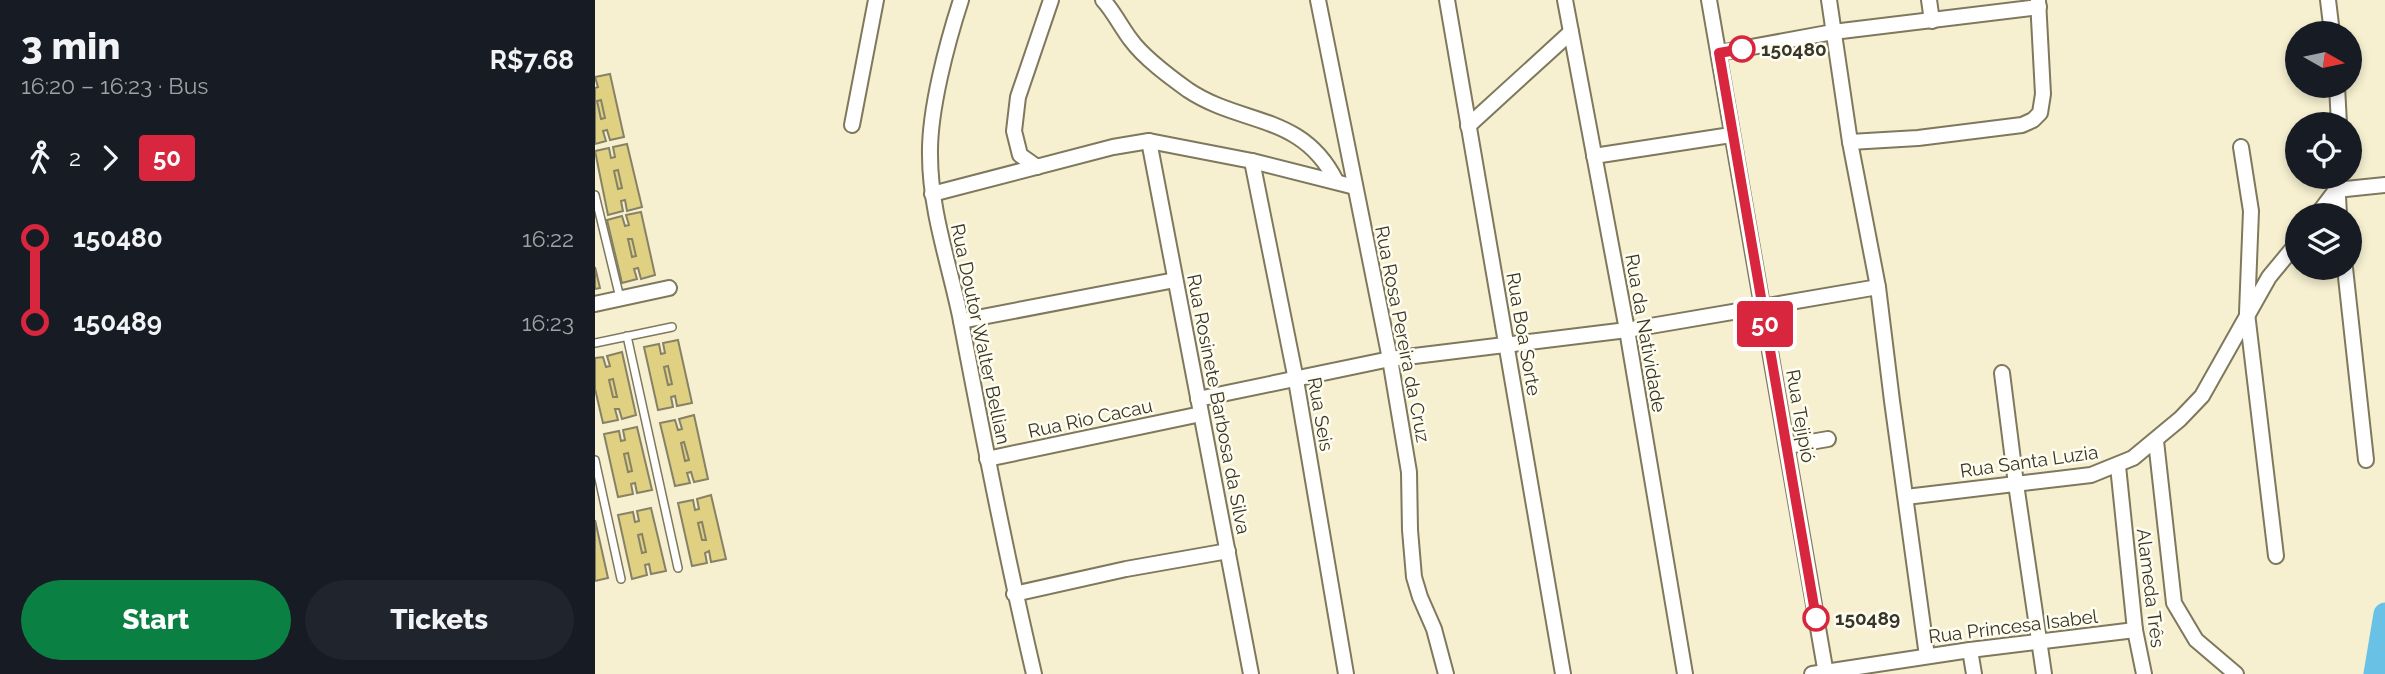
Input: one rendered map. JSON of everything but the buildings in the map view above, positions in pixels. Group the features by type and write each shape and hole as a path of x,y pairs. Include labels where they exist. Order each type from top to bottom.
{"street":[{"path":"852,125 876,0"},
{"name":"Rua Doutor Walter Bellian","path":"961,0 952,26 931,133 932,194 961,321 1014,594 1034,674"},
{"path":"1037,167 1020,155 1014,131 1019,97 1051,0"},
{"path":"1103,0 1131,41 1172,78 1214,105 1286,130 1325,159 1336,181"},
{"name":"Rua Rosa Pereira da Cruz","path":"1318,0 1409,472 1410,530 1415,577 1420,597 1434,629 1446,674"},
{"name":"Rua Boa Sorte","path":"1447,0 1563,674"},
{"name":"Rua da Natividade","path":"1566,0 1627,330 1685,674"},
{"name":"Rua Tejipió","path":"1709,0 1787,446 1821,673"},
{"path":"1829,0 1850,142 1878,287 1927,656"},
{"path":"1929,0 1931,21"},
{"path":"2328,0 2331,21"},
{"path":"1719,53 1833,32 1931,21 2039,4 2043,94 2040,113 2033,120 2022,125 1917,138 1850,142"},
{"path":"1468,126 1571,32"},
{"path":"1594,156 1731,135"},
{"path":"932,194 1123,145 1149,141 1356,187"},
{"name":"Rua Rosinete Barbosa da Silva","path":"1149,141 1251,674"},
{"path":"2241,147 2251,211 2247,313 2276,556"},
{"name":"Rua Seis","path":"1252,162 1296,380 1346,674"},
{"path":"2362,184 2385,185"},
{"name":"Rua Santa Luzia","path":"1906,497 2091,475 2133,458 2156,441 2202,396 2247,313 2269,277 2285,258"},
{"path":"961,321 1175,280"},
{"path":"2346,280 2366,460"},
{"path":"1198,399 1389,359 1627,330 1878,287"},
{"path":"595,304 669,288"},
{"path":"2002,373 2045,674"},
{"name":"Rua Rio Cacau","path":"987,459 1201,414"},
{"path":"1787,446 1829,439"},
{"path":"2156,441 2174,603 2196,640 2237,674"},
{"name":"Alameda Três","path":"2117,466 2135,630 2144,674"},
{"path":"1014,594 1126,569 1228,551"},
{"name":"Rua Princesa Isabel","path":"1821,673 1969,650 2135,630"},
{"path":"1969,650 1974,674"}],"lane":[{"path":"595,195 620,298"},
{"path":"595,343 672,327"},
{"path":"627,336 678,568"},
{"path":"595,460 621,579"}],"waterway":[{"path":"2375,674 2385,614"}],"bus line":[{"name":"50","path":"1742,49 1719,53 1816,618"}],"place":[{"name":"150480","path":"1742,49"},
{"name":"150489","path":"1816,618"}]}
